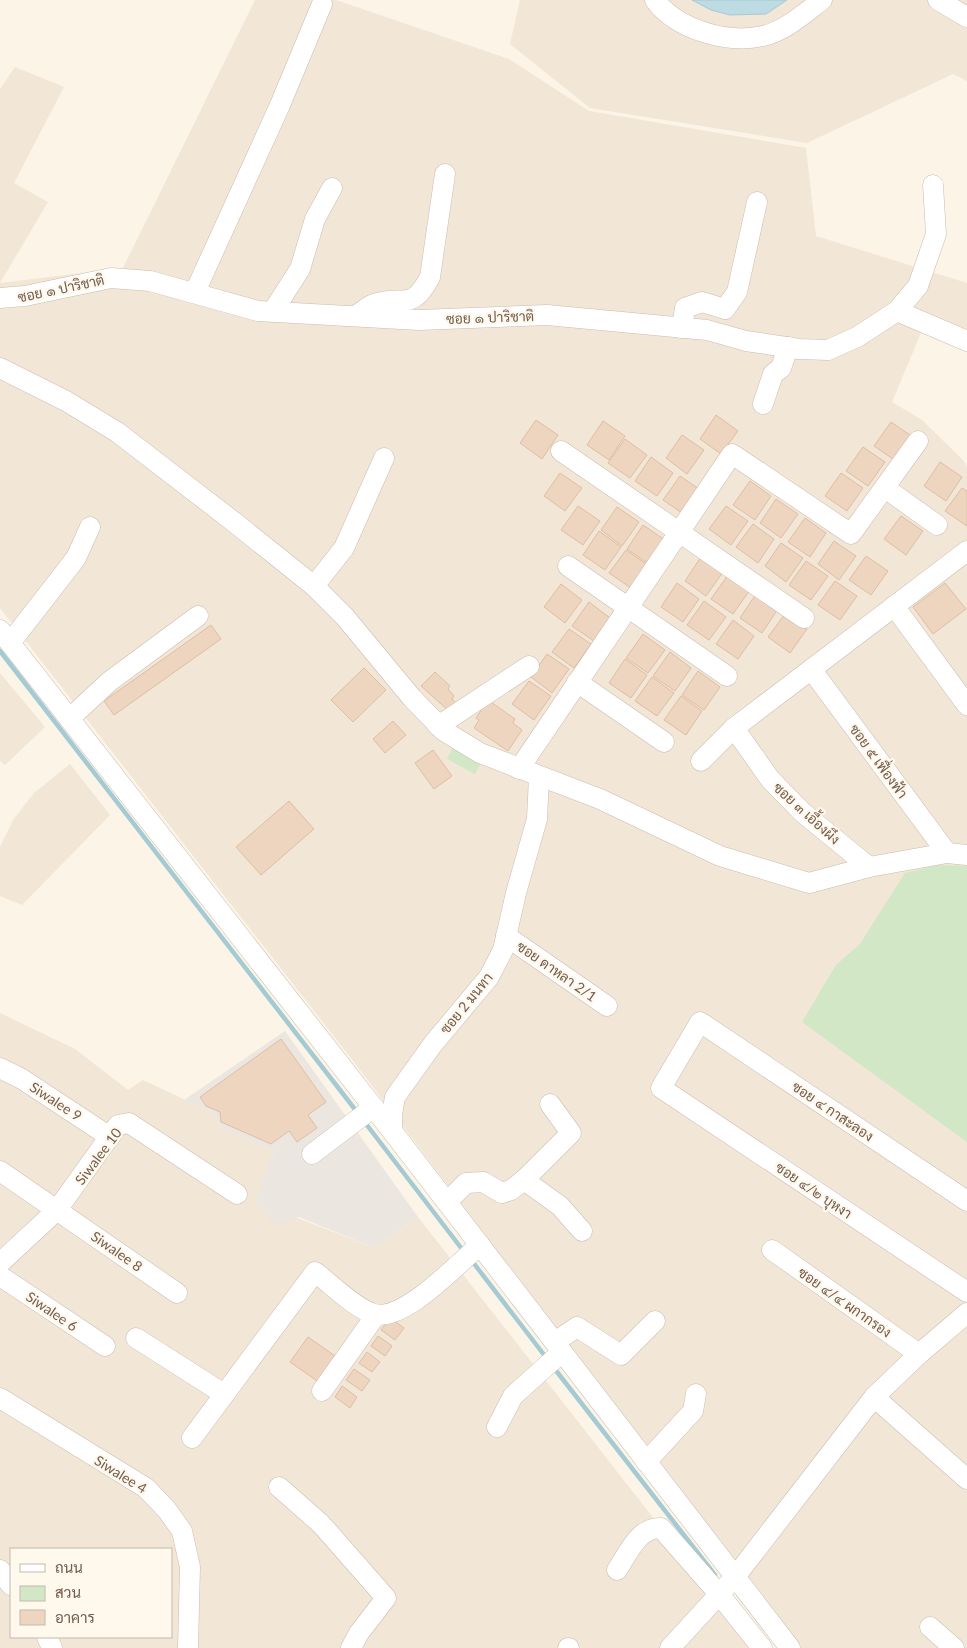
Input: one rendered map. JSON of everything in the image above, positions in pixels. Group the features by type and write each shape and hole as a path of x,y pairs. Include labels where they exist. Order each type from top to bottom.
{"street":[{"path":"656,0 688,26 717,37 763,36 798,19 822,0"},
{"path":"938,0 967,17"},
{"path":"195,292 280,106 322,4"},
{"path":"355,316 374,304 414,299 422,292 430,277 445,174"},
{"name":"ซอย ๑ ปาริชาติ","path":"0,298 25,296 111,278 150,281 258,310 419,320 548,315 707,330 746,341 788,348 828,350 857,337 897,310 918,286 936,234 933,185"},
{"path":"273,311 300,269 315,219 332,188"},
{"path":"682,328 686,308 702,302 725,309 738,292 756,202"},
{"path":"897,310 967,341"},
{"path":"763,404 772,376 781,368 788,348"},
{"path":"0,368 66,401 117,432 314,586 346,617 412,698 438,726 480,753 600,799 720,856 809,883 869,867 947,852 967,855"},
{"path":"518,769 732,454 851,534 918,441"},
{"path":"561,451 804,618"},
{"path":"314,586 344,548 384,458"},
{"path":"885,488 937,525"},
{"path":"90,527 76,558 5,636 370,1110 392,1131 447,1202 472,1253 558,1347 790,1648"},
{"path":"700,761 734,728 967,551"},
{"path":"568,566 629,606 727,676"},
{"path":"894,606 967,705"},
{"path":"69,719 110,681 198,616"},
{"path":"438,726 529,666"},
{"name":"ซอย ๕ เฟื่องฟ้า","path":"811,668 947,852"},
{"path":"577,682 664,742"},
{"name":"ซอย ๓ เอื้องผึง","path":"734,728 770,780 795,806 869,867"},
{"name":"ซอย 2 มนทา","path":"392,1131 395,1097 433,1044 489,977 503,950 537,819 539,777"},
{"name":"ซอย ดาหลา 2/1","path":"506,936 607,1006"},
{"name":"ซอย ๔ กาสะลอง","path":"661,1088 700,1022 967,1201"},
{"name":"Siwalee 9","path":"0,1068 22,1079 110,1137"},
{"name":"ซอย ๔/๒ บุหงา","path":"661,1088 967,1292"},
{"path":"447,1202 466,1183 483,1182 502,1193 512,1190 524,1180 571,1134 550,1104"},
{"path":"312,1154 370,1110"},
{"name":"Siwalee 10","path":"0,1263 57,1210 118,1125 129,1122 237,1194"},
{"name":"Siwalee 8","path":"0,1171 177,1293"},
{"path":"524,1180 560,1206 582,1231"},
{"name":"ซอย ๔/๔ ผกากรอง","path":"772,1250 918,1354"},
{"path":"192,1438 315,1272 366,1310 376,1314 394,1313 405,1307 472,1253"},
{"name":"Siwalee 6","path":"0,1276 104,1346"},
{"path":"322,1392 376,1314"},
{"path":"497,1427 513,1396 543,1368 558,1347 577,1327 621,1355 655,1321"},
{"path":"670,1648 734,1577 874,1397 918,1354 963,1324"},
{"path":"136,1338 224,1394"},
{"path":"646,1462 693,1411 696,1394"},
{"path":"874,1397 967,1479"},
{"name":"Siwalee 4","path":"0,1398 146,1488 167,1510 182,1531 190,1567 188,1648"},
{"path":"278,1487 321,1524 386,1598 359,1633 351,1648"},
{"path":"617,1570 643,1532 651,1528 661,1528 719,1594 762,1648"},
{"path":"0,1570 10,1584"},
{"path":"930,1627 954,1648"}],"shaded area":[{"path":"255,0 336,0 509,59 589,111 806,148 816,236 967,283 967,345 923,328 892,402 922,420 963,460 967,467 967,1648 800,1648 364,1075 0,608 0,283 123,268"},
{"path":"520,0 967,0 967,81 953,74 807,143 590,108 510,44"},
{"path":"15,67 64,87 14,183 48,202 0,283 0,89"},
{"path":"0,673 45,727 5,765 0,761"},
{"path":"70,764 110,815 22,905 0,896 0,847 13,820 34,793"},
{"path":"0,1013 75,1049 128,1090 143,1080 215,1114 219,1127 274,1151 256,1202 375,1248 418,1217 755,1648 0,1648"},
{"path":"285,1031 418,1217 375,1248 299,1217 277,1227 255,1202 274,1151 219,1127 215,1114 184,1100"}],"green space":[{"path":"454,746 482,761 475,774 447,759"},
{"path":"938,865 967,866 967,1142 802,1022 836,965 860,944 905,873"}],"water":[{"path":"692,0 787,0 766,14 730,15 711,10"}],"building":[{"path":"716,415 738,431 721,454 700,439"},
{"path":"536,420 558,435 542,459 520,443"},
{"path":"603,421 625,436 609,460 587,445"},
{"path":"891,422 913,437 896,461 874,446"},
{"path":"682,435 704,450 687,474 666,458"},
{"path":"625,439 647,455 630,478 608,463"},
{"path":"863,447 885,462 868,486 846,471"},
{"path":"651,457 673,473 657,496 635,481"},
{"path":"940,462 962,477 946,501 924,486"},
{"path":"560,473 582,488 565,511 544,496"},
{"path":"841,473 863,488 847,511 825,496"},
{"path":"680,476 702,491 685,515 663,500"},
{"path":"750,481 771,496 755,520 733,505"},
{"path":"962,488 967,491 967,526 945,511"},
{"path":"776,499 798,514 781,538 760,523"},
{"path":"578,506 600,521 583,545 561,530"},
{"path":"726,506 748,521 731,545 709,529"},
{"path":"617,507 639,522 622,546 601,530"},
{"path":"901,516 923,531 906,555 884,539"},
{"path":"805,518 826,533 810,557 788,542"},
{"path":"753,524 774,539 758,563 736,547"},
{"path":"643,525 665,540 649,564 627,549"},
{"path":"599,531 621,547 605,570 583,555"},
{"path":"834,541 856,556 839,580 818,564"},
{"path":"781,543 803,558 786,582 765,566"},
{"path":"626,550 648,565 631,588 609,573"},
{"path":"866,556 888,571 871,595 849,580"},
{"path":"701,557 723,572 706,596 685,581"},
{"path":"806,561 828,576 811,600 789,585"},
{"path":"728,575 750,590 733,614 711,599"},
{"path":"835,581 857,596 840,620 818,605"},
{"path":"677,583 699,599 683,622 661,607"},
{"path":"945,583 966,609 933,634 913,607"},
{"path":"561,584 582,600 565,623 544,607"},
{"path":"756,594 778,609 762,633 740,618"},
{"path":"704,601 726,617 709,640 687,625"},
{"path":"589,602 610,618 594,641 572,626"},
{"path":"785,614 807,629 790,653 768,637"},
{"path":"733,620 754,636 738,659 716,644"},
{"path":"211,625 221,639 114,715 104,701"},
{"path":"569,629 591,644 574,668 552,652"},
{"path":"643,634 665,650 648,673 626,658"},
{"path":"670,652 691,668 675,691 653,676"},
{"path":"547,654 569,669 552,693 531,677"},
{"path":"625,659 647,675 631,698 609,683"},
{"path":"364,668 386,690 353,722 331,700"},
{"path":"698,671 720,687 704,710 682,695"},
{"path":"435,672 450,686 448,689 454,696 452,699 457,704 450,712 421,686"},
{"path":"652,677 674,693 657,716 635,701"},
{"path":"529,681 551,696 534,720 512,704"},
{"path":"681,696 702,711 686,735 664,720"},
{"path":"488,700 515,719 513,723 522,730 508,751 474,728 479,720 476,718"},
{"path":"393,721 406,735 385,753 373,739"},
{"path":"433,750 452,776 434,789 415,763"},
{"path":"289,801 314,829 261,875 236,847"},
{"path":"281,1039 326,1102 308,1115 317,1128 297,1142 289,1131 271,1144 221,1122 220,1112 206,1106 200,1097"},
{"path":"390,1318 404,1328 395,1340 381,1330"},
{"path":"378,1336 392,1346 385,1356 371,1346"},
{"path":"308,1337 338,1358 320,1383 290,1362"},
{"path":"367,1352 380,1362 372,1372 359,1363"},
{"path":"354,1369 370,1380 362,1391 346,1380"},
{"path":"342,1386 357,1397 350,1408 335,1397"}],"waterway":[{"path":"0,651 357,1112"},
{"path":"363,1120 465,1253"},
{"path":"472,1261 548,1360"},
{"path":"554,1368 715,1575"}]}
